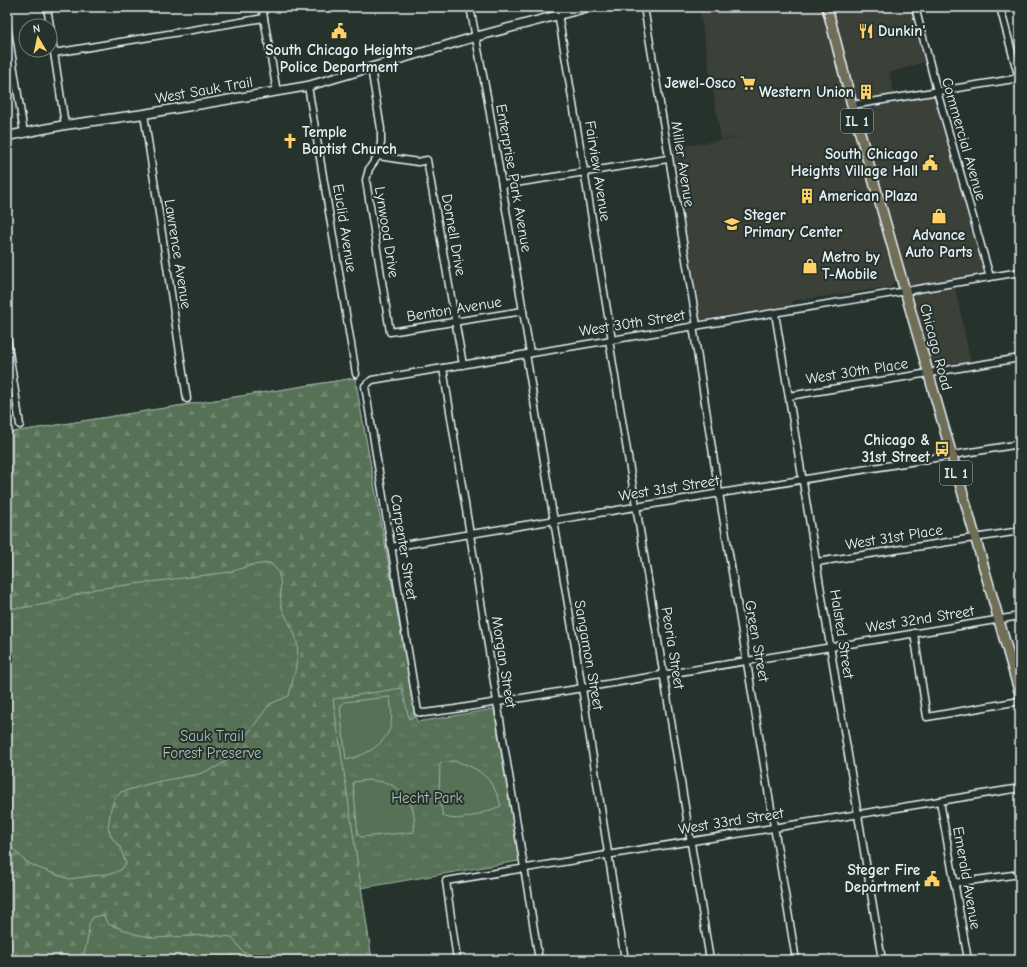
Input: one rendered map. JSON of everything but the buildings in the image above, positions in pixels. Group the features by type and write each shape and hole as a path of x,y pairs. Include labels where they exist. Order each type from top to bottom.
{"main road":[{"name":"West Sauk Trail","path":"7,136 308,86 476,37 558,11 589,7"},
{"name":"Chicago Road","path":"827,7 852,105 1020,694"}],"street":[{"path":"47,7 49,18"},
{"path":"262,7 277,92"},
{"name":"Enterprise Park Avenue","path":"470,7 502,185 523,311 528,354"},
{"name":"Miller Avenue","path":"644,7 695,326"},
{"name":"Commercial Avenue","path":"915,7 937,91 990,277"},
{"path":"852,105 1011,80 1018,75 1000,7"},
{"name":"Fairview Avenue","path":"558,11 611,340"},
{"path":"58,52 264,18"},
{"path":"7,24 24,133"},
{"path":"55,58 65,126"},
{"name":"Lynwood Drive","path":"371,68 382,144 378,156 369,169 366,180 390,332"},
{"name":"Euclid Avenue","path":"308,86 356,374"},
{"name":"Lawrence Avenue","path":"144,114 187,399"},
{"name":"Dornell Drive","path":"378,156 418,162 427,160 463,365"},
{"path":"502,185 668,159"},
{"name":"West 30th Street","path":"365,386 372,380 1020,272"},
{"name":"Benton Avenue","path":"390,332 523,311"},
{"name":"Halsted Street","path":"775,313 882,960"},
{"name":"Green Street","path":"695,326 719,493 796,960"},
{"path":"7,338 8,357 20,425"},
{"name":"Peoria Street","path":"611,340 636,507 710,960"},
{"name":"Sangamon Street","path":"528,354 553,521 582,688 625,960"},
{"name":"West 30th Place","path":"789,396 1020,358"},
{"name":"Morgan Street","path":"443,368 539,960"},
{"name":"Carpenter Street","path":"365,386 418,712"},
{"name":"West 31st Street","path":"391,547 1020,444"},
{"name":"West 31st Place","path":"817,562 1020,531"},
{"name":"West 32nd Street","path":"418,712 424,713 497,702 1020,616"},
{"path":"914,633 927,717 1020,701"},
{"name":"West 33rd Street","path":"457,960 446,881 1020,788"},
{"name":"Emerald Avenue","path":"940,801 968,960"},
{"path":"954,883 1020,874"},
{"path":"1016,960 1020,959"}],"shaded area":[{"path":"699,7 918,7 931,60 889,73 894,94 939,85 996,280 955,287 972,369 924,376 901,296 894,281 891,287 792,301 793,305 698,320 671,148 748,136 721,139"}],"green space":[{"name":"Sauk Trail Forest Preserve","path":"355,378 417,722 494,709 519,861 361,888 372,960 7,960 7,433"},
{"name":"Sauk Trail Forest Preserve","path":"355,378 416,717 409,719 402,688 333,699 372,960 248,960 250,954 243,952 232,937 209,935 154,938 135,934 108,924 103,915 93,917 89,924 87,943 81,960 48,960 41,958 30,960 7,960 7,842 25,861 36,867 69,879 114,873 122,869 126,864 120,847 112,838 108,828 111,808 115,798 121,792 156,782 199,774 219,766 230,757 270,704 289,696 298,650 295,635 282,608 280,578 275,568 270,563 252,565 230,572 95,589 47,604 21,608 7,608 7,433"},
{"path":"390,697 392,712 390,728 383,740 366,753 346,760 340,708 344,702"},
{"path":"454,761 471,767 485,776 494,789 501,806 464,818 456,819 443,816 439,797 440,763"},
{"path":"368,780 387,783 395,787 402,794 409,802 413,810 414,832 361,837 358,835 353,782"}],"place":[{"name":"South Chicago Heights Police Department","path":"339,31"},
{"name":"Dunkin'","path":"866,31"},
{"name":"Jewel-Osco","path":"748,83"},
{"name":"Western Union","path":"866,92"},
{"name":"Temple Baptist Church","path":"290,141"},
{"name":"South Chicago Heights Village Hall","path":"930,163"},
{"name":"American Plaza","path":"807,196"},
{"name":"Advance Auto Parts","path":"939,216"},
{"name":"Steger Primary Center","path":"732,224"},
{"name":"Metro by T-Mobile","path":"810,266"},
{"name":"Chicago & 31st Street","path":"942,449"},
{"name":"Steger Fire Department","path":"932,879"}],"park label":[{"name":"Hecht Park","path":"427,798"}]}
